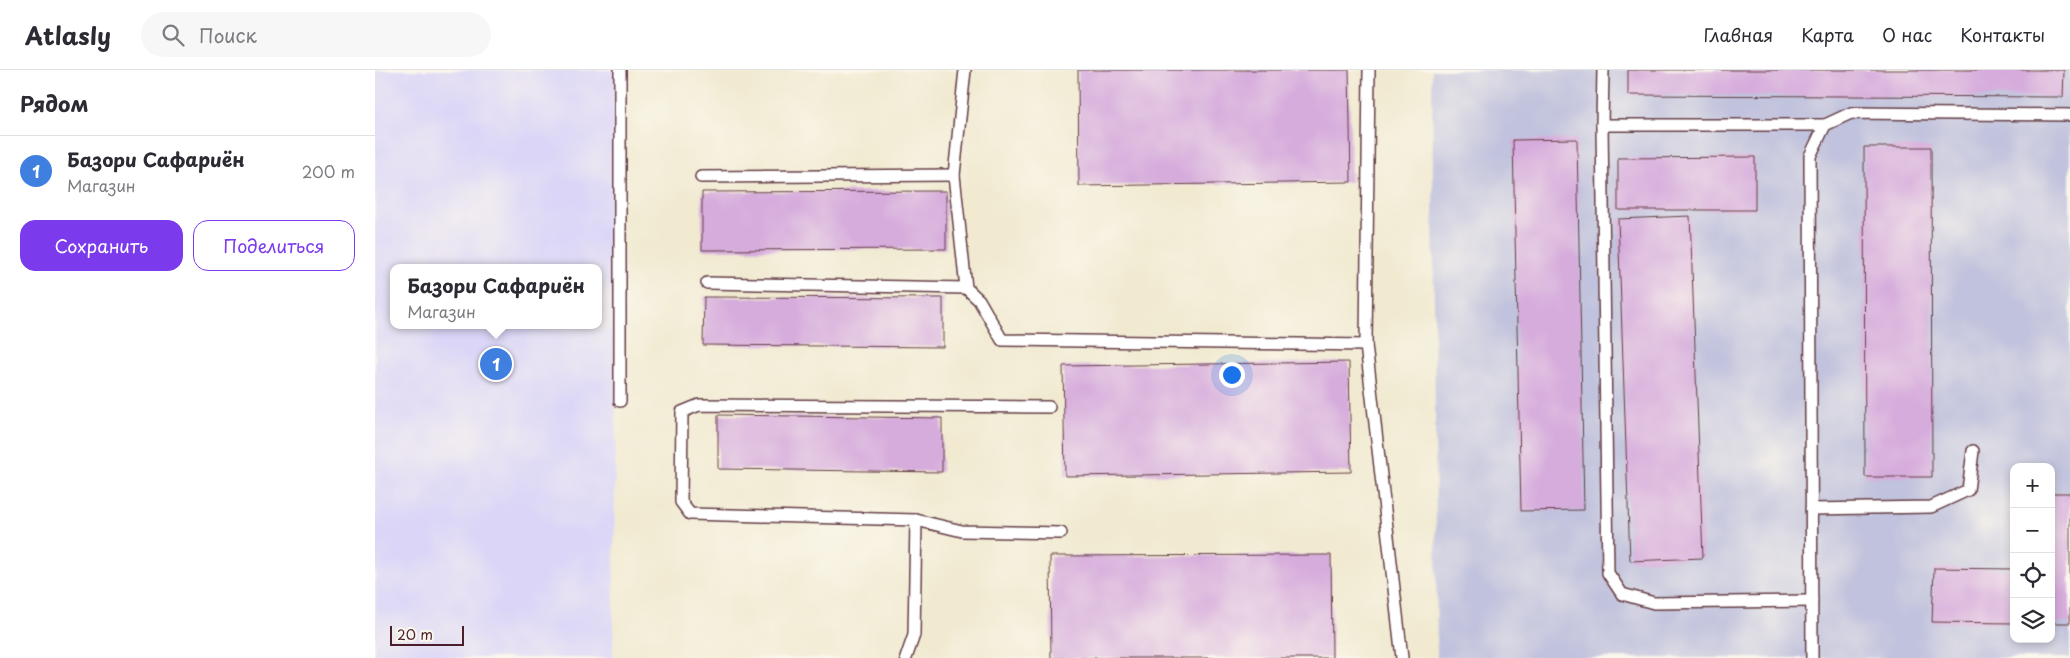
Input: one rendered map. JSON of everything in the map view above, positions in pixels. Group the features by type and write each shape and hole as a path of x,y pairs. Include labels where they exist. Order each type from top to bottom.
{"lane":[{"path":"620,70 620,401"},
{"path":"965,70 954,176 966,288 979,300 1002,340 1366,344"},
{"path":"1369,70 1366,344 1402,658"},
{"path":"1603,70 1602,125 1608,573 1622,594 1654,603 1812,601"},
{"path":"1602,125 1825,125 1851,113 2070,115"},
{"path":"1812,658 1810,156 1825,125"},
{"path":"701,178 954,176"},
{"path":"707,283 966,288"},
{"path":"1049,407 699,405 682,412 681,502 690,514 916,520 962,531 1061,533"},
{"path":"1811,509 1931,507 1968,490 1973,451"},
{"path":"906,658 914,635 916,520"}],"shaded area":[{"path":"375,70 620,70 613,658 375,658"},
{"path":"1432,70 2070,70 2070,658 1437,658"}],"building":[{"path":"1078,70 1349,70 1351,182 1079,186"},
{"path":"1628,70 2064,70 2063,97 1628,95"},
{"path":"1577,139 1584,510 1521,511 1513,140"},
{"path":"1864,147 1931,147 1932,477 1865,477"},
{"path":"1755,157 1755,210 1618,210 1618,158"},
{"path":"946,191 946,249 702,250 702,192"},
{"path":"1690,216 1703,558 1630,561 1618,219"},
{"path":"704,297 943,298 943,347 703,345"},
{"path":"1349,362 1351,472 1065,476 1063,366"},
{"path":"718,415 942,418 942,472 718,469"},
{"path":"2055,493 2070,493 2070,623 2055,623"},
{"path":"1331,555 1332,658 1051,658 1050,556"},
{"path":"1934,568 2010,569 2010,623 1932,622"}],"place":[{"name":"Базори Сафариён","path":"496,364"}]}
